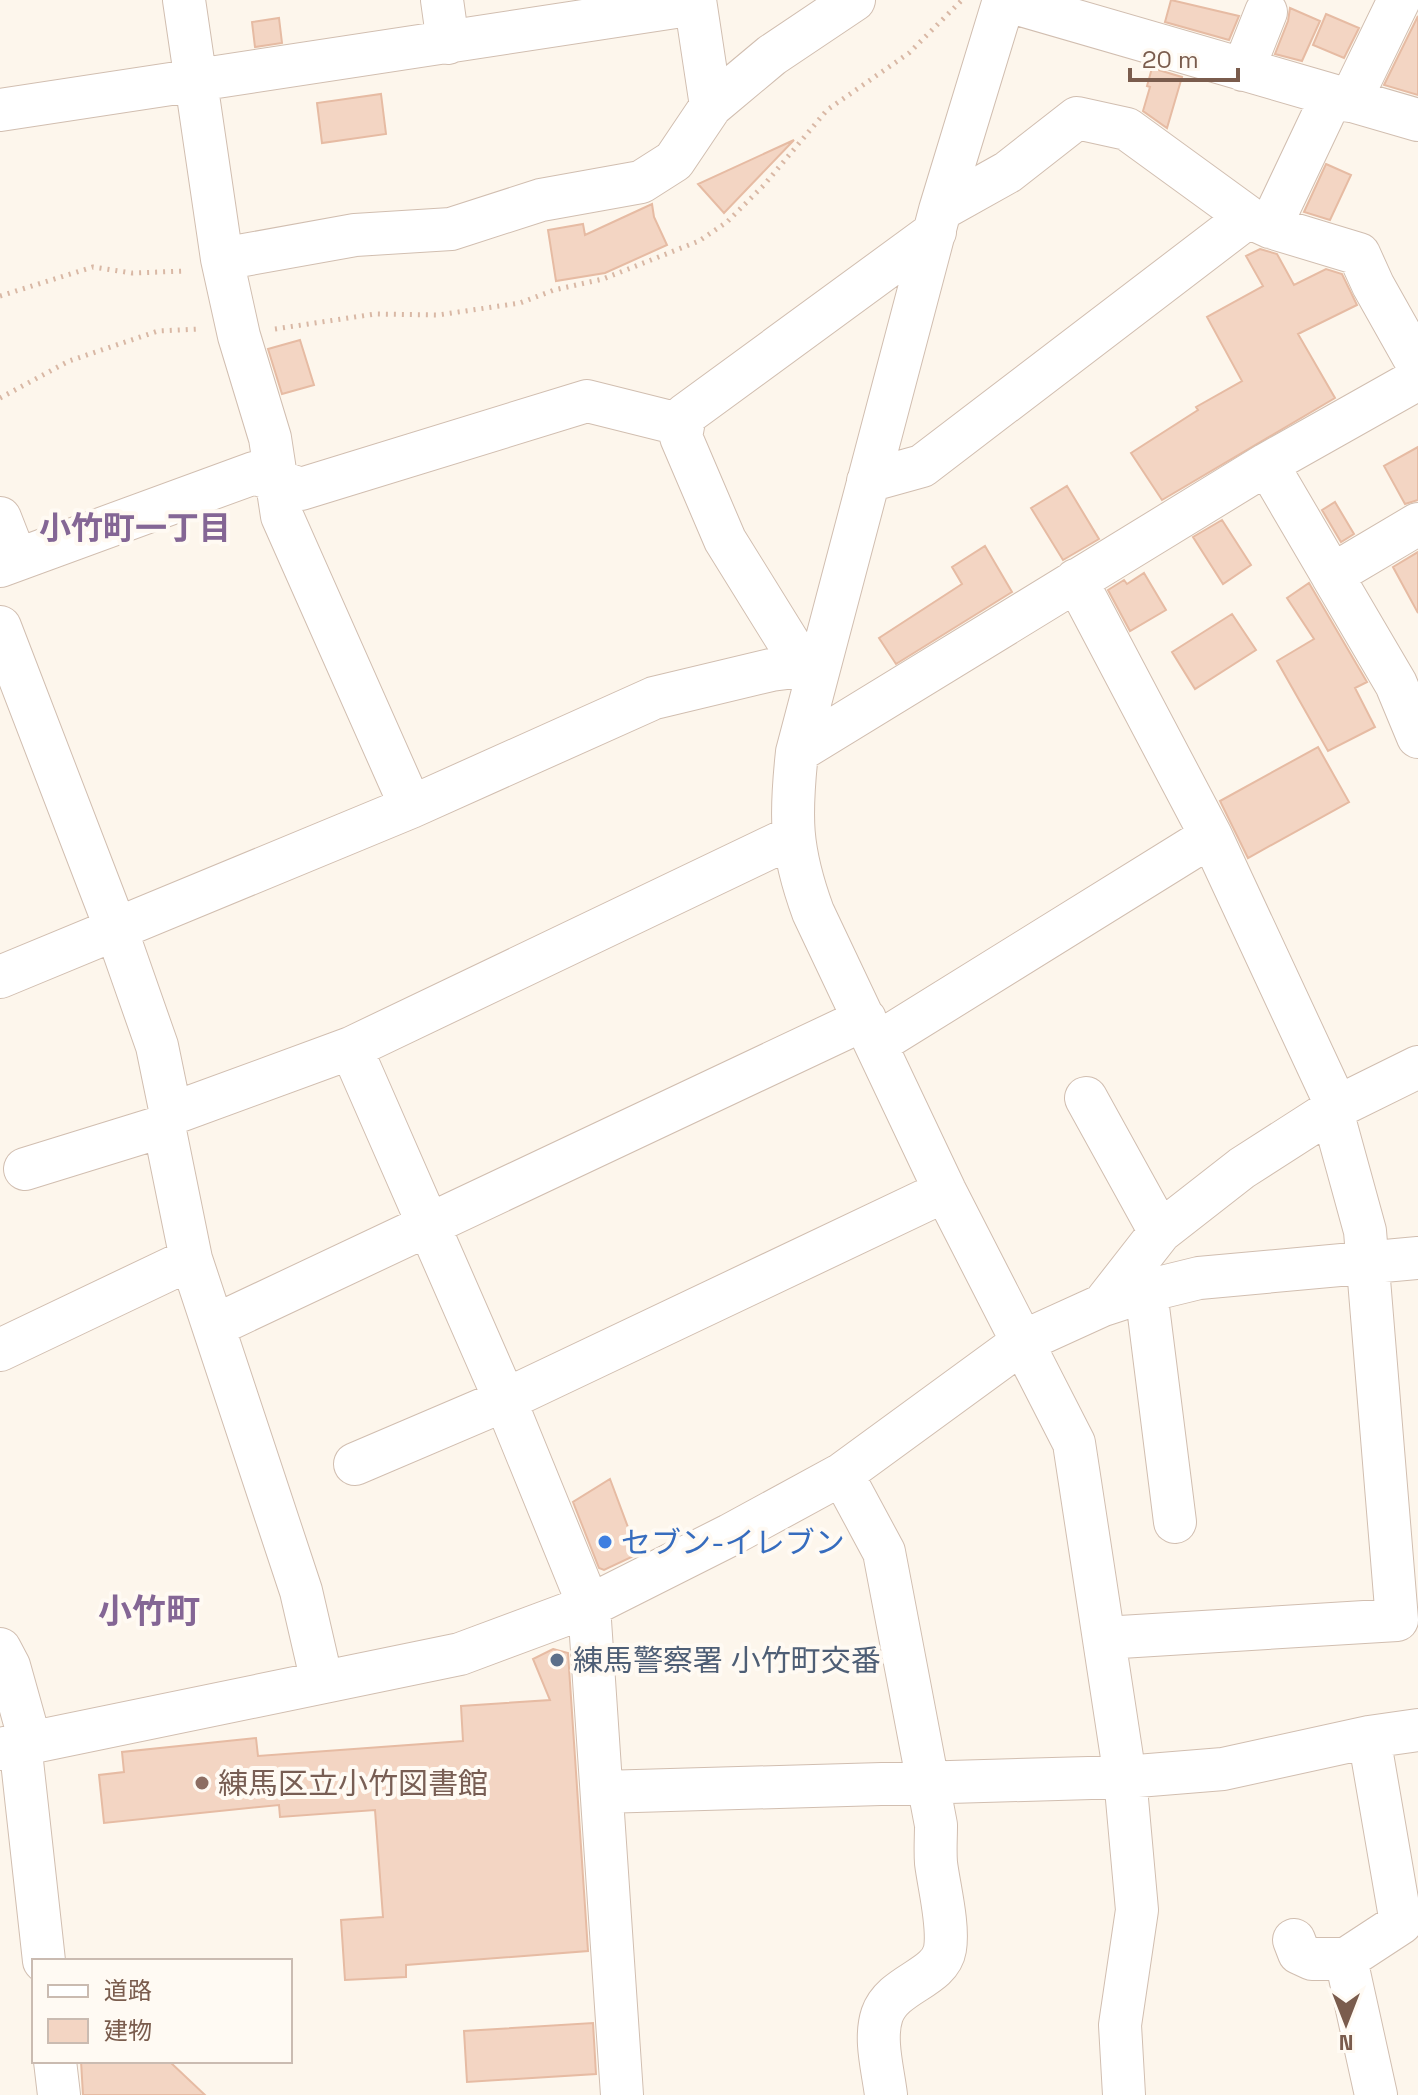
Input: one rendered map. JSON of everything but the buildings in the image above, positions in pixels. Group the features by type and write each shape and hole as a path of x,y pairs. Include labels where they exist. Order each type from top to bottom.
{"street":[{"path":"184,0 223,264 237,327 270,438 282,516 411,807"},
{"path":"442,0 448,43"},
{"path":"223,264 355,235 451,229 541,200 641,182 674,161 711,106 772,55 854,0"},
{"path":"1124,2095 1120,2025 1137,1910 1125,1777 1074,1443 945,1191 813,912 800,875 792,837 797,752 938,221 1004,0 1418,120"},
{"path":"868,481 922,466 1259,222 1341,98 1399,0"},
{"path":"0,110 448,43 695,2 711,106"},
{"path":"1243,70 1266,12"},
{"path":"818,664 792,648 725,540 681,437 685,415 1077,118 1127,129 1259,222 1359,254 1373,285 1413,342"},
{"path":"797,752 1267,464 1418,379"},
{"path":"0,518 8,562 254,473 301,489 587,401 683,425"},
{"path":"1267,464 1396,684 1418,737"},
{"path":"1332,575 1418,524"},
{"path":"1076,580 1211,836 1335,1109 1365,1231 1397,1620 1104,1638"},
{"path":"0,627 116,929 157,1046 191,1259 301,1591 322,1682"},
{"path":"1,974 411,807 654,698 771,670 818,664"},
{"path":"214,1326 430,1226 870,1031 1211,836"},
{"path":"25,1169 168,1120 351,1048 792,837"},
{"path":"351,1048 505,1400 589,1606 622,2095"},
{"path":"1103,1305 1160,1232 1242,1168 1335,1109 1418,1067"},
{"path":"1086,1098 1160,1232"},
{"path":"355,1464 505,1400 945,1191"},
{"path":"17,1744 460,1654 589,1606 730,1535 842,1474 1024,1341 1103,1305 1199,1278 1418,1258"},
{"path":"0,1350 191,1259"},
{"path":"1146,1291 1175,1522"},
{"path":"842,1474 884,1552 936,1825 936,1864 941,1882 945,1951 933,1970 897,1992 882,2014 879,2039 886,2095"},
{"path":"0,1649 9,1666 44,1959"},
{"path":"602,1792 1125,1777 1223,1769 1369,1737 1418,1730"},
{"path":"1294,1940 1299,1953 1312,1959 1346,1959 1401,1923 1369,1737"},
{"path":"1346,1959 1376,2095"},
{"path":"55,2063 59,2095"}],"path":[{"path":"0,296 93,267 132,273 223,264"},
{"path":"0,398 69,361 158,331 237,327"}],"place":[{"name":"セブン-イレブン","path":"605,1542"},
{"name":"練馬警察署 小竹町交番","path":"557,1660"},
{"name":"練馬区立小竹図書館","path":"202,1783"}],"district":[{"name":"小竹町一丁目","path":"135,528"},
{"name":"小竹町","path":"149,1611"}]}
